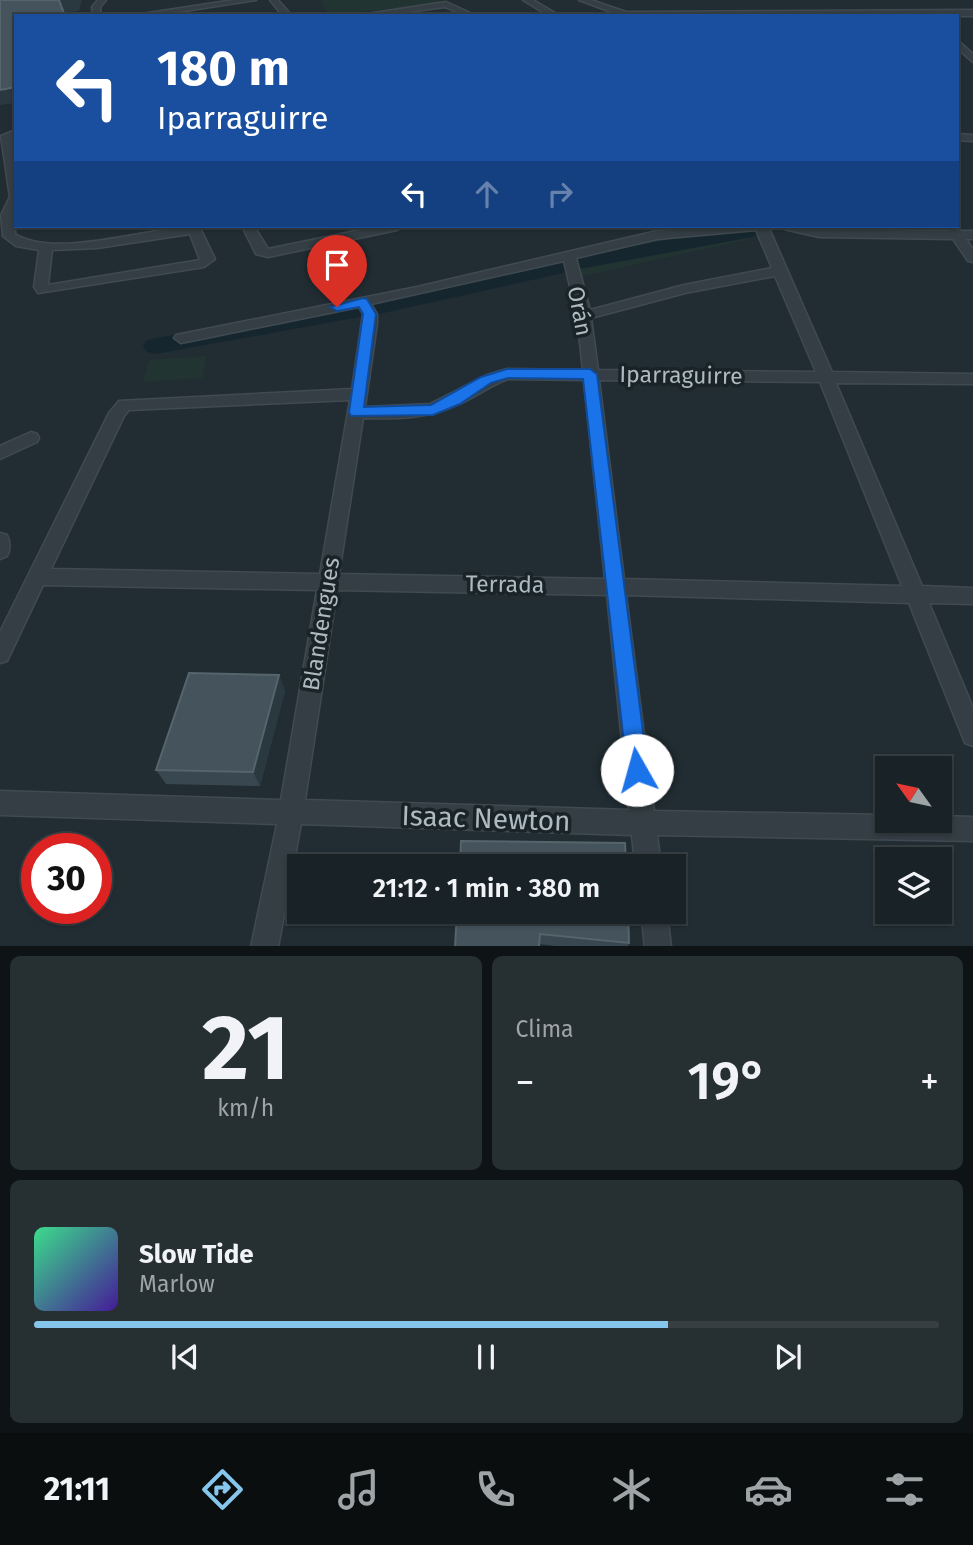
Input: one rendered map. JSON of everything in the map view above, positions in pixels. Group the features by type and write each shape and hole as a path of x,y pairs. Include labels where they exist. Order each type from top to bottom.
{"street":[{"path":"137,13 252,0"},
{"path":"274,0 287,14"},
{"path":"527,0 552,14"},
{"path":"583,0 626,14"},
{"path":"795,0 804,14 973,13"},
{"path":"915,0 929,14"},
{"path":"370,14 445,2 469,14"},
{"path":"959,45 973,59"},
{"path":"14,134 6,136 14,185"},
{"path":"14,201 7,215 10,240 17,243 46,247 109,243 194,228 208,259 204,263 43,290 41,288 46,247"},
{"path":"8,228 14,227"},
{"path":"249,228 261,251 268,253 387,228"},
{"path":"181,338 363,302 657,235 738,228"},
{"path":"762,228 973,735"},
{"path":"797,228 819,233 954,230 973,235"},
{"path":"954,230 973,258"},
{"name":"Orán","path":"569,256 584,316 647,854"},
{"path":"584,316 684,289 780,271"},
{"name":"Blandengues","path":"264,946 291,813 370,324 370,314 363,302"},
{"name":"Iparraguirre","path":"37,578 117,413 125,405 356,403 433,410 455,401 486,380 507,374 973,379"},
{"path":"1,448 31,438"},
{"path":"0,540 0,551"},
{"path":"0,654 37,578"},
{"name":"Terrada","path":"37,578 328,581 973,596"},
{"name":"Isaac Newton","path":"0,803 291,813 973,829"},
{"path":"655,924 658,946"}],"shaded area":[{"path":"321,0 439,0 441,3 345,14 327,14"},
{"path":"748,230 755,234 745,240 579,277 576,260 584,256 661,236"},
{"path":"207,356 202,378 143,382 149,360"}],"building":[{"path":"0,0 59,0 64,14 14,14 14,87 0,90"},
{"path":"189,673 279,675 253,772 156,770"},
{"path":"461,841 625,843 625,854 460,854"},
{"path":"456,924 628,924 629,943 540,934 539,946 455,946"}],"waterway":[{"path":"580,262 753,231"},
{"path":"379,307 560,267"},
{"path":"156,346 356,311"}],"route":[{"path":"337,307 363,302 370,314 356,394 356,412 433,410 455,401 486,380 507,374 590,374 637,770"}]}
